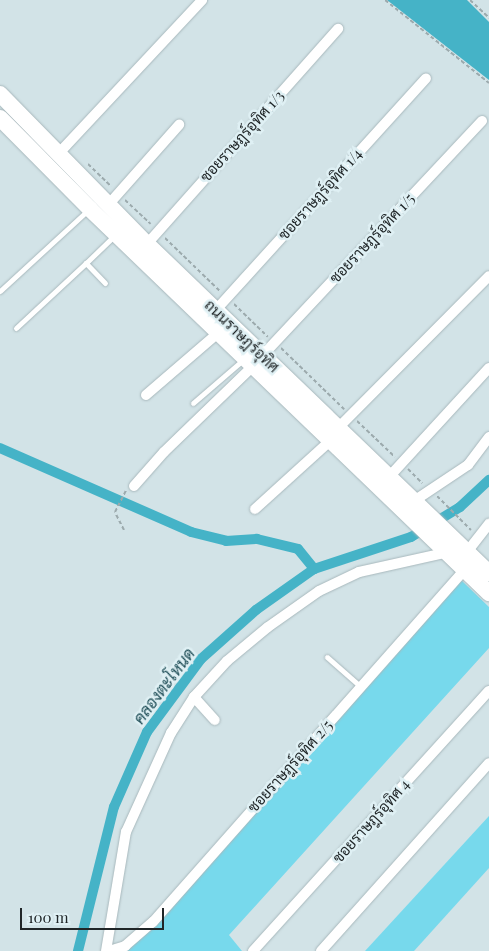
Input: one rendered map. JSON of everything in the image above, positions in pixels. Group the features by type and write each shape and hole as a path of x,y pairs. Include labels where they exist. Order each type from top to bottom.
{"main road":[{"name":"ถนนราษฎร์อุทิศ","path":"0,94 60,152 146,244 215,311 253,360"},
{"name":"ถนนราษฎร์อุทิศ","path":"0,118 90,209 218,333 253,360 416,510"},
{"name":"ถนนราษฎร์อุทิศ","path":"334,434 389,477 464,570 489,593"},
{"name":"ถนนราษฎร์อุทิศ","path":"445,545 467,552 489,573"}],"street":[{"path":"60,152 202,0"},
{"name":"ซอยราษฎร์อุทิศ 1/3","path":"146,244 338,29"},
{"name":"ซอยราษฎร์อุทิศ 1/4","path":"215,311 426,78"},
{"name":"ซอยราษฎร์อุทิศ 1/5","path":"130,487 482,121"},
{"path":"109,204 179,125"},
{"path":"255,509 334,434 489,276"},
{"path":"146,395 218,333"},
{"path":"389,477 489,368"},
{"path":"416,510 468,465 489,437"},
{"path":"467,552 489,524"},
{"path":"107,951 126,832 171,733 194,697 234,655 268,627 320,591 359,572 445,545"},
{"name":"ซอยราษฎร์อุทิศ 2/5","path":"107,951 125,946 152,922 464,570"},
{"name":"ซอยราษฎร์อุทิศ 4","path":"253,951 489,691"},
{"path":"194,697 214,720"},
{"path":"321,951 489,763"}],"lane":[{"path":"0,291 90,209"},
{"path":"16,328 116,234"},
{"path":"86,263 105,283"},
{"path":"193,403 253,360"},
{"path":"327,657 361,687"}],"path":[{"path":"385,0 489,83"},
{"path":"470,0 489,18"},
{"path":"124,530 115,512 130,487"},
{"path":"442,501 464,524"}],"shaded area":[{"path":"387,0 467,0 489,22 489,80"},
{"path":"460,579 489,607 489,648 229,935 242,951 123,951"},
{"path":"489,816 489,868 414,951 365,951"}],"waterway":[{"name":"คลองตะโหนด","path":"0,448 191,532 226,541 257,539 298,549 314,569"},
{"name":"คลองตะโหนด","path":"78,951 114,807 147,732 201,659 256,610 314,569 411,537 460,507 489,480"}]}
